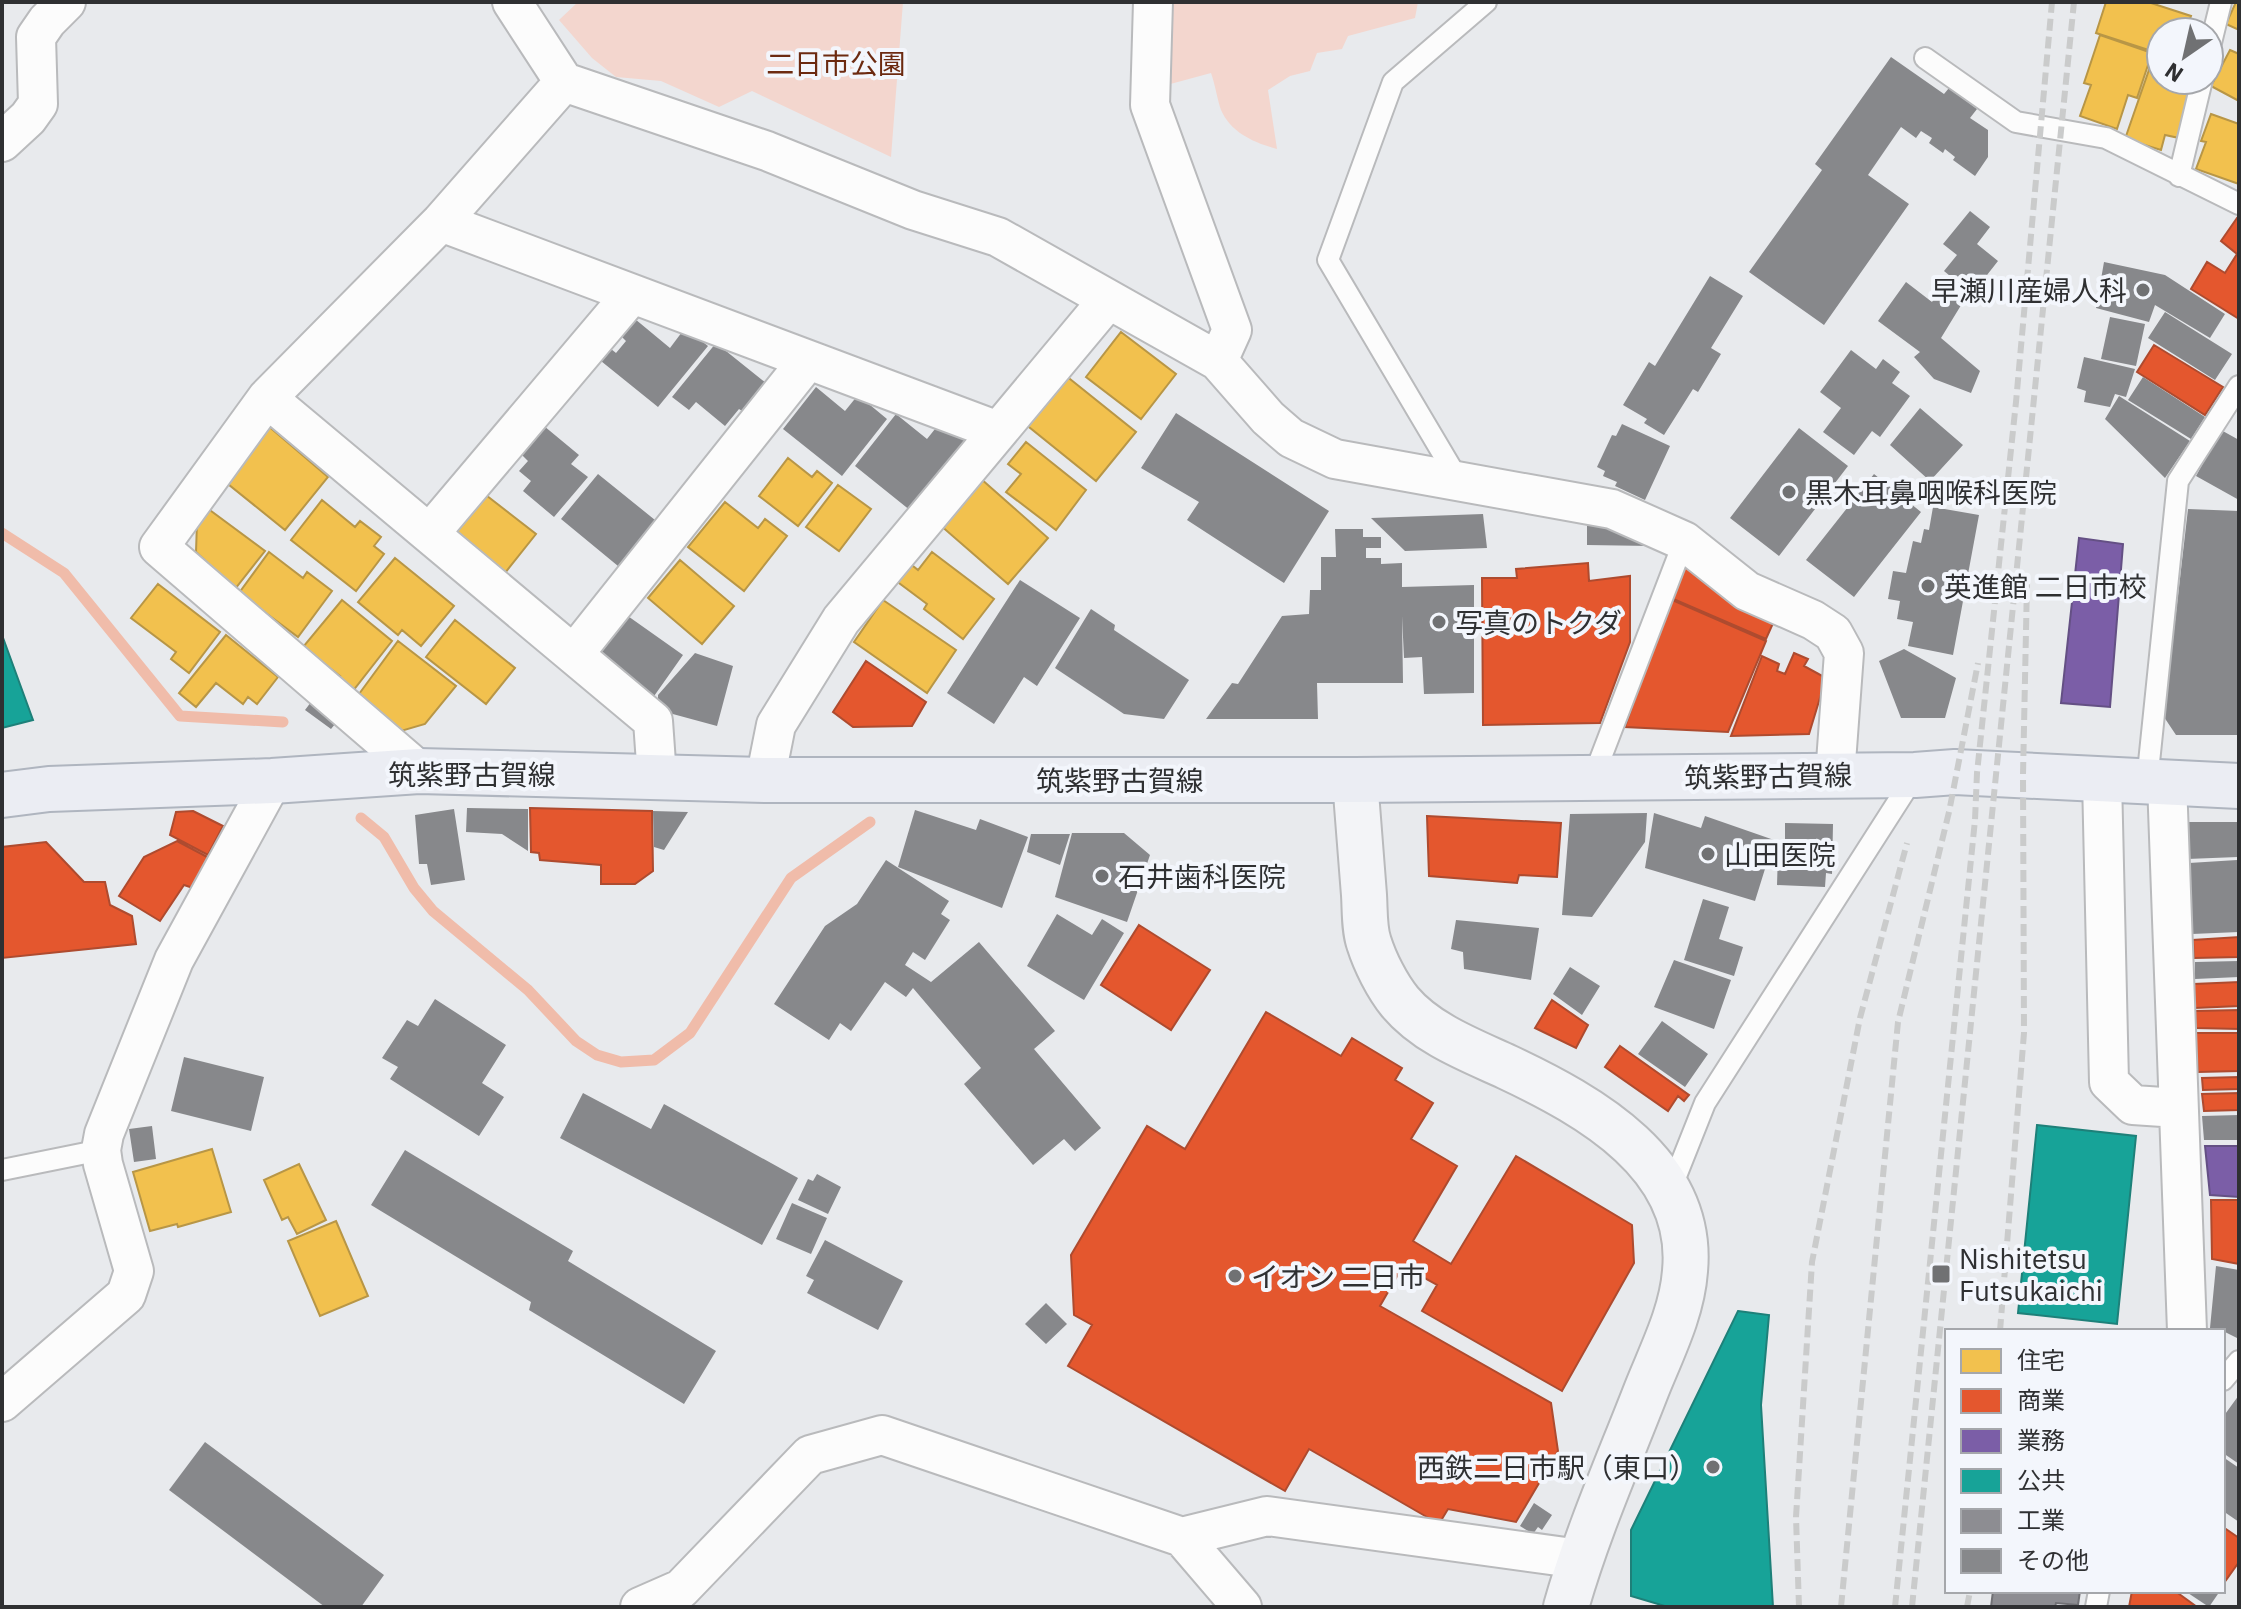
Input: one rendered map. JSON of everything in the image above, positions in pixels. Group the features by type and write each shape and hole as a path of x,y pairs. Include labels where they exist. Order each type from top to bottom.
{"main road":[{"name":"筑紫野古賀線","path":"2,795 49,789 272,781 419,771 765,780 1355,780 1915,775 1955,772 2239,786"},
{"path":"1355,780 1367,941 1399,1001 1426,1026 1539,1082 1618,1132 1647,1159 1670,1192 1684,1226 1686,1249 1682,1296 1580,1559 1566,1607"}],"street":[{"path":"2,142 38,104 36,37 66,2"},
{"path":"512,2 564,82 767,151 913,210 998,237 1218,361 1268,418 1291,438 1314,450 1335,459 1612,509 1684,541 1747,591 1813,620 1833,633 1844,653 1835,776"},
{"path":"1153,2 1150,105 1232,330 1218,361"},
{"path":"419,771 159,547 267,398 441,222 564,82"},
{"path":"441,222 998,431"},
{"path":"430,533 632,294"},
{"path":"765,780 776,725 841,620 1108,300"},
{"path":"574,654 808,360"},
{"path":"267,398 653,721 657,777"},
{"path":"2102,779 2109,1082 2133,1105 2178,1108"},
{"path":"2,1402 126,1295 134,1271 101,1150 104,1134 174,960 272,781"},
{"path":"2157,782 2178,1108 2187,1329"},
{"path":"640,1607 681,1589 810,1455 882,1435 1182,1537 1242,1607"},
{"path":"1182,1537 1267,1516 1580,1559"}],"lane":[{"path":"1459,481 1328,260 1393,82 1486,2"},
{"path":"1925,58 2016,122 2106,138 2239,204"},
{"path":"2179,176 2198,96"},
{"path":"2157,782 2178,481 2239,386"},
{"path":"1593,778 1684,541"},
{"path":"1670,1192 1705,1103 1915,775"},
{"path":"2,1170 101,1150"},
{"path":"2225,1378 2239,1361"}],"green space":[{"name":"二日市公園","path":"578,2 903,2 891,157 752,91 719,107 661,81 616,77 592,58 559,20"},
{"path":"1165,2 1418,2 1415,18 1348,36 1342,49 1317,53 1310,71 1290,76 1268,90 1277,149 1252,140 1231,125 1221,110 1211,73 1163,86"}],"building: 住宅":[{"path":"2106,2 2148,2 2191,16 2145,16 2145,49 2096,33"},
{"path":"2236,2 2239,2 2239,30 2226,24"},
{"path":"2100,35 2145,51 2145,74 2137,98 2128,95 2117,129 2080,116 2091,85 2084,83"},
{"path":"2230,50 2239,54 2239,101 2225,94 2225,59"},
{"path":"2145,81 2145,96 2191,96 2179,138 2165,135 2161,150 2125,139"},
{"path":"2211,114 2239,124 2239,184 2196,169 2206,142 2201,141"},
{"path":"1121,332 1176,374 1141,419 1086,377"},
{"path":"1060,371 1136,432 1096,481 1024,423"},
{"path":"266,424 328,477 285,530 223,480"},
{"path":"1026,442 1086,490 1056,530 1006,492 1021,474 1008,464"},
{"path":"788,458 812,477 817,471 832,483 798,526 759,496"},
{"path":"980,478 1048,538 1008,584 940,525"},
{"path":"838,485 871,509 839,551 806,527"},
{"path":"482,492 536,534 501,578 455,541 454,527"},
{"path":"322,500 355,527 360,521 381,537 374,546 384,554 356,591 291,540"},
{"path":"725,502 758,528 765,519 787,536 744,591 688,547"},
{"path":"207,508 265,551 235,589 196,552 197,522"},
{"path":"269,552 303,578 307,572 332,591 298,637 239,593"},
{"path":"932,552 994,599 963,639 924,609 927,604 895,580 908,562 918,570"},
{"path":"395,558 454,606 421,646 402,630 398,635 358,602"},
{"path":"680,560 734,606 702,644 648,598"},
{"path":"158,584 220,632 189,673 171,659 176,652 131,618"},
{"path":"342,600 392,641 352,692 336,680 340,676 303,647"},
{"path":"883,600 956,650 927,693 854,642"},
{"path":"455,620 515,668 486,704 426,657"},
{"path":"226,635 278,677 257,704 248,697 243,704 216,683 196,707 179,693"},
{"path":"398,641 456,686 425,724 401,731 359,694"},
{"path":"212,1149 231,1212 178,1227 177,1224 150,1231 133,1172"},
{"path":"299,1164 326,1220 297,1234 288,1217 282,1220 264,1180"},
{"path":"336,1221 368,1296 320,1316 288,1241"}],"building: 商業":[{"path":"2237,218 2239,319 2191,289 2207,262 2225,273 2237,254 2221,241"},
{"path":"2154,345 2223,387 2205,415 2137,372"},
{"path":"1688,554 1774,621 1766,639 1671,598"},
{"path":"1588,563 1589,581 1630,576 1630,642 1600,723 1483,725 1482,578 1517,578 1516,569"},
{"path":"1670,599 1766,641 1728,732 1625,727"},
{"path":"1794,653 1808,659 1804,666 1826,678 1809,734 1731,736 1762,656 1779,664 1777,671 1785,674"},
{"path":"866,661 926,702 912,726 853,727 833,712"},
{"path":"530,808 652,811 653,871 635,884 601,884 601,865 540,860 539,853 531,852"},
{"path":"193,811 223,826 208,855 170,835 176,812"},
{"path":"1427,816 1561,823 1557,877 1519,875 1517,883 1429,876"},
{"path":"177,841 211,859 193,888 184,885 160,921 119,896 144,857"},
{"path":"46,842 84,882 105,882 110,905 132,916 136,944 2,958 2,847"},
{"path":"1139,925 1210,970 1171,1030 1101,985"},
{"path":"2239,937 2239,957 2194,958 2193,940"},
{"path":"2239,982 2239,1006 2195,1008 2194,984"},
{"path":"1552,1000 1588,1025 1576,1048 1535,1028"},
{"path":"2239,1010 2239,1029 2196,1028 2195,1011"},
{"name":"イオン 二日市","path":"1266,1012 1341,1056 1352,1038 1402,1068 1395,1080 1433,1103 1411,1139 1457,1166 1413,1241 1451,1264 1516,1156 1632,1225 1634,1263 1562,1391 1422,1311 1437,1285 1403,1266 1380,1306 1551,1403 1558,1451 1516,1522 1448,1509 1439,1524 1309,1449 1285,1491 1068,1366 1092,1325 1074,1315 1071,1255 1147,1126 1185,1149"},
{"path":"2195,1033 2239,1033 2239,1071 2198,1072"},
{"path":"1620,1046 1689,1095 1684,1101 1678,1096 1668,1111 1605,1067"},
{"path":"2239,1077 2239,1089 2203,1090 2202,1078"},
{"path":"2239,1093 2239,1110 2204,1111 2202,1094"},
{"path":"2211,1200 2239,1200 2239,1264 2212,1259"},
{"path":"2225,1528 2239,1538 2239,1562 2225,1582"},
{"path":"2132,1593 2178,1593 2197,1607 2129,1607"}],"building: 業務":[{"path":"2079,538 2123,544 2110,707 2061,703"},
{"path":"2205,1146 2239,1146 2239,1197 2210,1195"}],"building: 公共":[{"path":"2,635 33,720 2,728"},
{"path":"2037,1125 2136,1136 2117,1324 2018,1313"},
{"name":"西鉄二日市駅（東口）","path":"1738,1311 1769,1315 1761,1405 1773,1607 1668,1607 1631,1596 1631,1530"}],"building: 工業":[{"path":"1993,1593 2080,1593 2078,1605 2056,1603 2055,1607 1991,1607"}],"building: その他":[{"path":"1891,57 1944,94 1949,88 1977,109 1970,118 1988,130 1988,157 1975,176 1953,160 1955,157 1945,149 1943,153 1929,143 1932,138 1921,131 1916,138 1901,127 1868,175 1909,204 1824,325 1749,272 1822,170 1815,164"},
{"path":"1970,211 1990,227 1977,244 1998,261 1987,275 1999,284 1984,304 1944,271 1957,255 1943,244"},
{"name":"早瀬川産婦人科","path":"2104,262 2165,275 2225,314 2210,338 2155,305 2149,322 2096,308"},
{"path":"1710,276 1743,296 1711,348 1721,354 1698,392 1693,389 1664,435 1644,423 1647,419 1623,405 1649,362 1655,366"},
{"path":"1906,282 1932,302 1943,286 1963,302 1941,338 1980,371 1971,393 1934,379 1914,357 1920,352 1878,321"},
{"path":"2165,312 2232,354 2215,380 2148,338"},
{"path":"2110,317 2145,324 2136,366 2101,359"},
{"path":"635,319 670,348 685,328 708,346 658,407 596,357 606,345 616,353 626,341 621,336"},
{"path":"716,343 766,383 725,426 696,402 689,410 672,397"},
{"path":"1851,350 1876,369 1883,359 1900,372 1892,383 1910,396 1880,437 1872,431 1854,455 1823,432 1841,408 1820,392"},
{"path":"2084,357 2135,369 2126,397 2115,394 2110,407 2084,402 2086,391 2077,388"},
{"path":"2143,377 2205,417 2191,439 2128,400"},
{"path":"816,387 845,411 858,395 887,419 842,476 783,429"},
{"path":"2119,396 2190,441 2165,478 2105,419"},
{"path":"1920,408 1963,445 1930,481 1890,445"},
{"path":"1176,413 1329,511 1284,583 1187,520 1199,502 1141,468"},
{"path":"896,414 927,439 943,419 968,440 911,511 855,466"},
{"path":"1622,424 1670,446 1645,500 1615,486 1617,482 1603,476 1605,471 1597,467 1612,435 1616,436"},
{"path":"544,426 579,455 571,464 588,477 554,517 523,491 531,481 519,471 528,461 521,454"},
{"name":"黒木耳鼻咽喉科医院","path":"1799,428 1848,466 1779,556 1730,518"},
{"path":"2221,430 2239,440 2239,500 2196,476"},
{"path":"598,474 655,520 618,566 561,519"},
{"path":"1874,474 1921,512 1854,597 1806,560"},
{"name":"英進館 二日市校","path":"1933,507 1979,515 1953,655 1908,646 1913,622 1897,619 1900,601 1888,599 1893,571 1906,573 1913,541 1921,543 1924,529 1929,530"},
{"path":"2188,509 2239,511 2239,735 2176,735 2164,717"},
{"path":"1483,514 1487,548 1405,551 1371,518"},
{"path":"1587,526 1627,530 1651,546 1587,545"},
{"path":"1335,529 1363,529 1363,537 1381,537 1381,548 1366,548 1366,558 1381,558 1381,564 1402,563 1402,587 1474,585 1474,693 1424,694 1422,657 1404,658 1402,616 1403,683 1317,683 1318,719 1206,719 1232,683 1238,684 1282,616 1309,614 1310,590 1321,590 1321,557 1336,557"},
{"path":"1020,580 1080,618 1037,686 1024,677 994,724 947,693"},
{"path":"1091,609 1115,625 1114,630 1189,680 1164,719 1124,714 1055,668"},
{"path":"625,614 683,655 652,699 593,658"},
{"name":"英進館 二日市校","path":"1904,649 1956,678 1945,718 1901,718 1879,661"},
{"path":"695,653 733,666 717,726 658,710 658,695"},
{"path":"314,698 340,718 331,729 305,710"},
{"path":"467,808 528,809 528,851 502,834 466,832"},
{"path":"454,809 465,880 431,885 427,864 419,864 415,815"},
{"path":"915,810 976,830 980,819 1028,837 1002,908 898,867"},
{"path":"653,811 688,812 664,850 654,847"},
{"path":"1647,813 1645,842 1592,917 1562,915 1570,814"},
{"name":"山田医院","path":"1654,813 1701,828 1705,816 1774,840 1755,901 1645,868"},
{"path":"2187,822 2238,822 2238,857 2187,859"},
{"path":"1785,823 1833,824 1832,874 1826,873 1825,887 1777,885 1778,852 1785,852"},
{"name":"石井歯科医院","path":"1072,833 1124,833 1150,855 1127,922 1055,897"},
{"path":"1031,834 1070,834 1060,865 1027,852"},
{"path":"886,860 949,901 941,914 950,920 925,960 913,952 905,965 931,982 979,942 1055,1031 1034,1049 1101,1128 1075,1151 1064,1139 1033,1165 964,1084 981,1068 913,988 906,997 885,982 851,1031 840,1023 829,1040 774,1004 825,926 857,904"},
{"path":"2237,860 2239,932 2192,934 2189,863"},
{"path":"1703,899 1729,907 1719,939 1743,947 1734,976 1684,960"},
{"path":"1057,914 1092,935 1102,919 1124,933 1084,1000 1027,966"},
{"path":"1456,920 1539,928 1531,980 1464,969 1463,952 1451,949"},
{"path":"1674,960 1731,980 1714,1029 1654,1007"},
{"path":"2239,961 2239,977 2195,979 2195,962"},
{"path":"1570,967 1600,986 1582,1015 1553,994"},
{"path":"435,999 506,1045 482,1083 504,1097 479,1136 390,1079 398,1067 382,1058 407,1020 418,1026"},
{"path":"1662,1021 1708,1054 1685,1087 1638,1054"},
{"path":"184,1057 264,1077 251,1131 171,1111"},
{"path":"583,1093 651,1129 664,1104 798,1178 762,1245 560,1138"},
{"path":"2239,1115 2239,1140 2204,1140 2202,1116"},
{"path":"152,1126 156,1159 134,1162 129,1129"},
{"path":"405,1150 573,1251 568,1261 716,1351 684,1404 529,1310 531,1302 371,1205"},
{"path":"817,1174 841,1187 828,1214 798,1200 808,1179 813,1181"},
{"path":"792,1203 827,1218 811,1254 776,1239"},
{"path":"825,1240 903,1281 878,1330 807,1293 814,1280 806,1276"},
{"path":"2216,1266 2239,1270 2239,1339 2225,1332 2225,1329 2210,1328"},
{"path":"1046,1303 1067,1324 1046,1344 1025,1324"},
{"path":"2239,1395 2239,1464 2225,1454 2225,1414"},
{"path":"205,1442 384,1575 361,1607 325,1607 169,1490"},
{"path":"2225,1458 2239,1468 2239,1522 2225,1512"},
{"path":"1534,1503 1552,1515 1542,1530 1538,1527 1533,1534 1520,1526"},
{"path":"2188,1593 2219,1593 2209,1607"}],"waterway":[{"path":"2,533 64,573 180,716 283,722"},
{"path":"361,818 384,837 414,888 433,911 528,990 576,1041 597,1055 621,1062 654,1060 690,1033 791,878 870,822"}],"railway":[{"path":"1895,1607 2016,402 2052,2"},
{"path":"1912,1607 2074,2"},
{"path":"2000,1329 2024,1033 2023,775 2027,583"},
{"path":"1841,1607 1898,1022 1949,812 1978,663"},
{"path":"1799,1607 1796,1517 1812,1262 1860,1018 1907,843"},
{"path":"1967,1607 1970,1593"}],"place":[{"name":"早瀬川産婦人科","path":"2143,290"},
{"name":"黒木耳鼻咽喉科医院","path":"1789,492"},
{"name":"英進館 二日市校","path":"1928,586"},
{"name":"写真のトクダ","path":"1439,622"},
{"name":"山田医院","path":"1708,854"},
{"name":"石井歯科医院","path":"1102,876"},
{"name":"Nishitetsu Futsukaichi","path":"1941,1274"},
{"name":"イオン 二日市","path":"1235,1276"},
{"name":"西鉄二日市駅（東口）","path":"1713,1467"}]}
